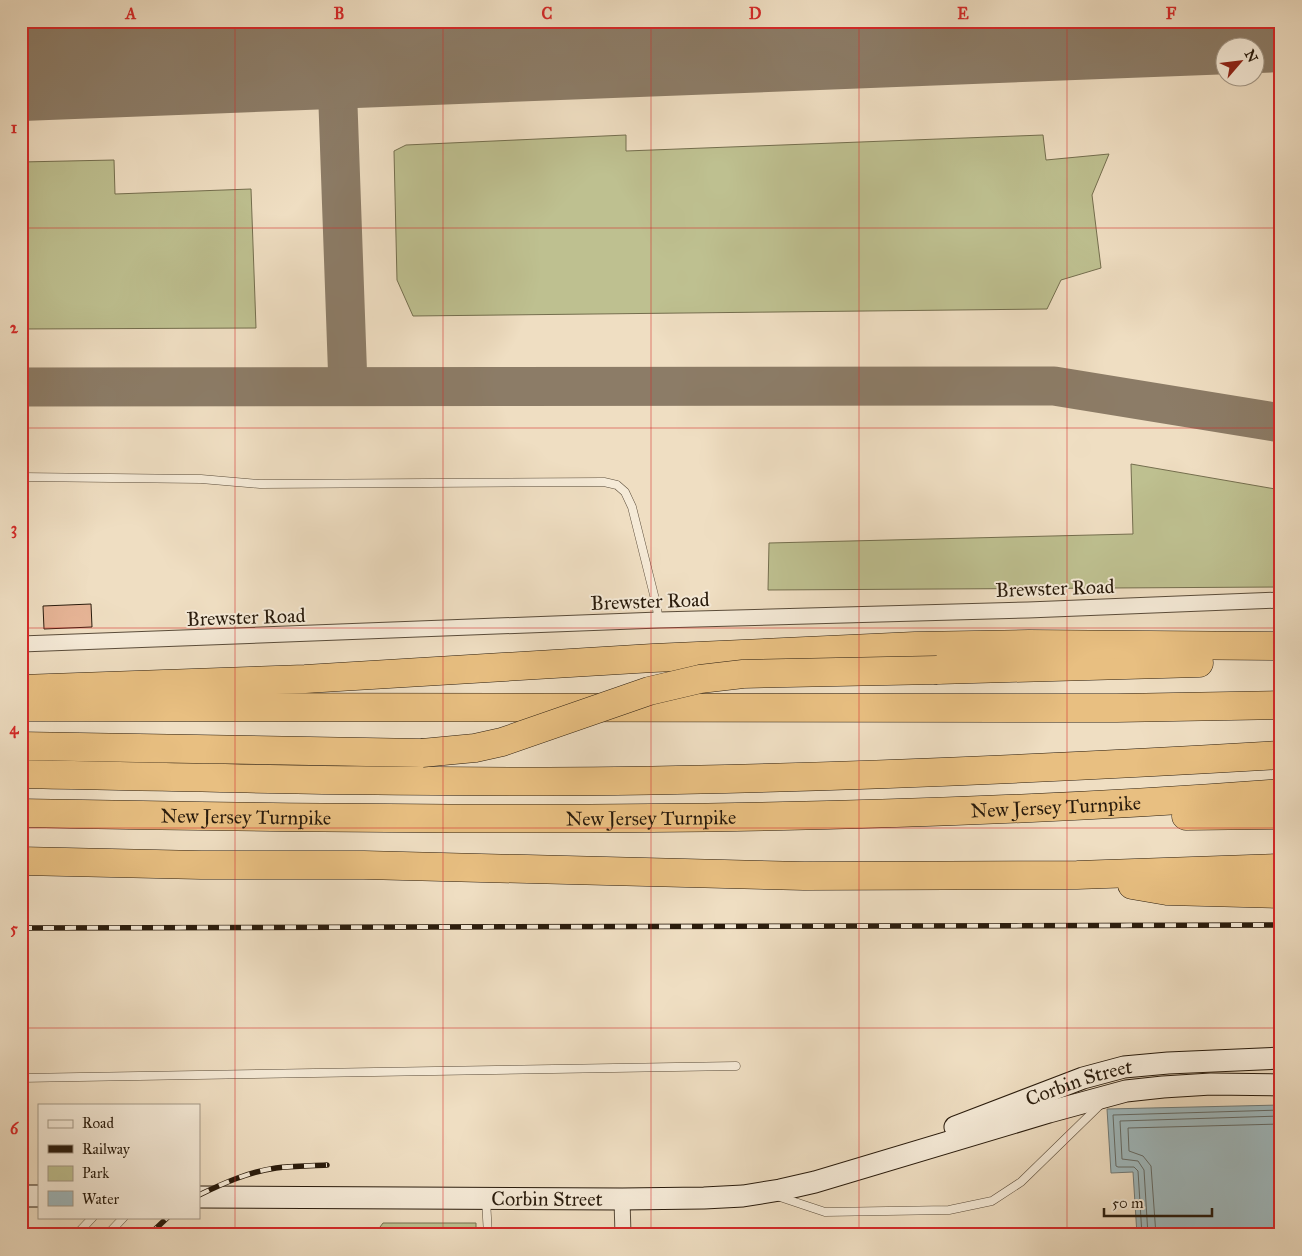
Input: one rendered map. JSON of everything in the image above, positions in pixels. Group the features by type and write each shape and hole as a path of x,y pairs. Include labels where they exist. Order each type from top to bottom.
{"highway":[{"path":"21,688 305,679 653,658 915,646 1037,644 1281,646"},
{"path":"21,746 422,753 474,748 511,740 649,691 700,679 743,674 1281,661"},
{"path":"21,708 1118,708 1281,705"},
{"name":"New Jersey Turnpike","path":"21,774 332,780 619,781 969,771 1281,755"},
{"name":"New Jersey Turnpike","path":"21,813 319,818 619,818 852,814 1051,806 1281,793"},
{"path":"1051,806 1133,817 1281,815"},
{"path":"21,861 201,865 364,865 804,876 1077,875 1281,868"},
{"path":"1077,875 1167,892 1281,894"}],"main road":[{"name":"Corbin Street","path":"890,1160 949,1129 1084,1078 1124,1067 1281,1058"},
{"name":"Corbin Street","path":"200,1197 622,1199 704,1198 766,1192 814,1182 1126,1091 1211,1084 1281,1085"},
{"path":"21,1196 38,1196"}],"street":[{"name":"Brewster Road","path":"21,644 659,620 1028,610 1281,600"},
{"path":"622,1199 623,1235"}],"lane":[{"path":"21,477 200,479 260,484 604,482 617,485 625,492 632,507 659,620"},
{"path":"21,1078 736,1066"},
{"path":"766,1192 825,1212 949,1210 992,1201 1021,1182 1109,1096"},
{"path":"486,1198 488,1235"},
{"path":"77,1235 92,1218"},
{"path":"107,1235 123,1218"}],"green space":[{"path":"626,135 626,151 1043,135 1046,160 1109,154 1092,195 1101,268 1061,280 1047,309 413,316 397,280 394,151 406,145"},
{"path":"114,160 115,194 251,189 256,328 21,329 21,162"},
{"path":"1131,464 1281,490 1281,587 768,590 769,543 1133,534"},
{"path":"383,1223 476,1223 476,1235 379,1235 380,1227"}],"water":[{"path":"1281,1105 1281,1235 1137,1235 1133,1172 1111,1173 1107,1109"}],"building":[{"path":"91,604 92,627 44,629 43,606"}],"taxiway":[{"path":"151,68 199,61 228,54 254,40 277,21"},
{"path":"335,21 348,386"},
{"path":"700,47 746,40 767,33 789,21"},
{"path":"874,21 874,41"},
{"path":"21,387 1054,386 1281,423"}],"runway":[{"path":"21,73 1281,24"}],"railway":[{"path":"21,928 1281,925"},
{"path":"200,1195 236,1178 256,1172 276,1168 327,1165"},
{"path":"149,1235 167,1218"}]}
